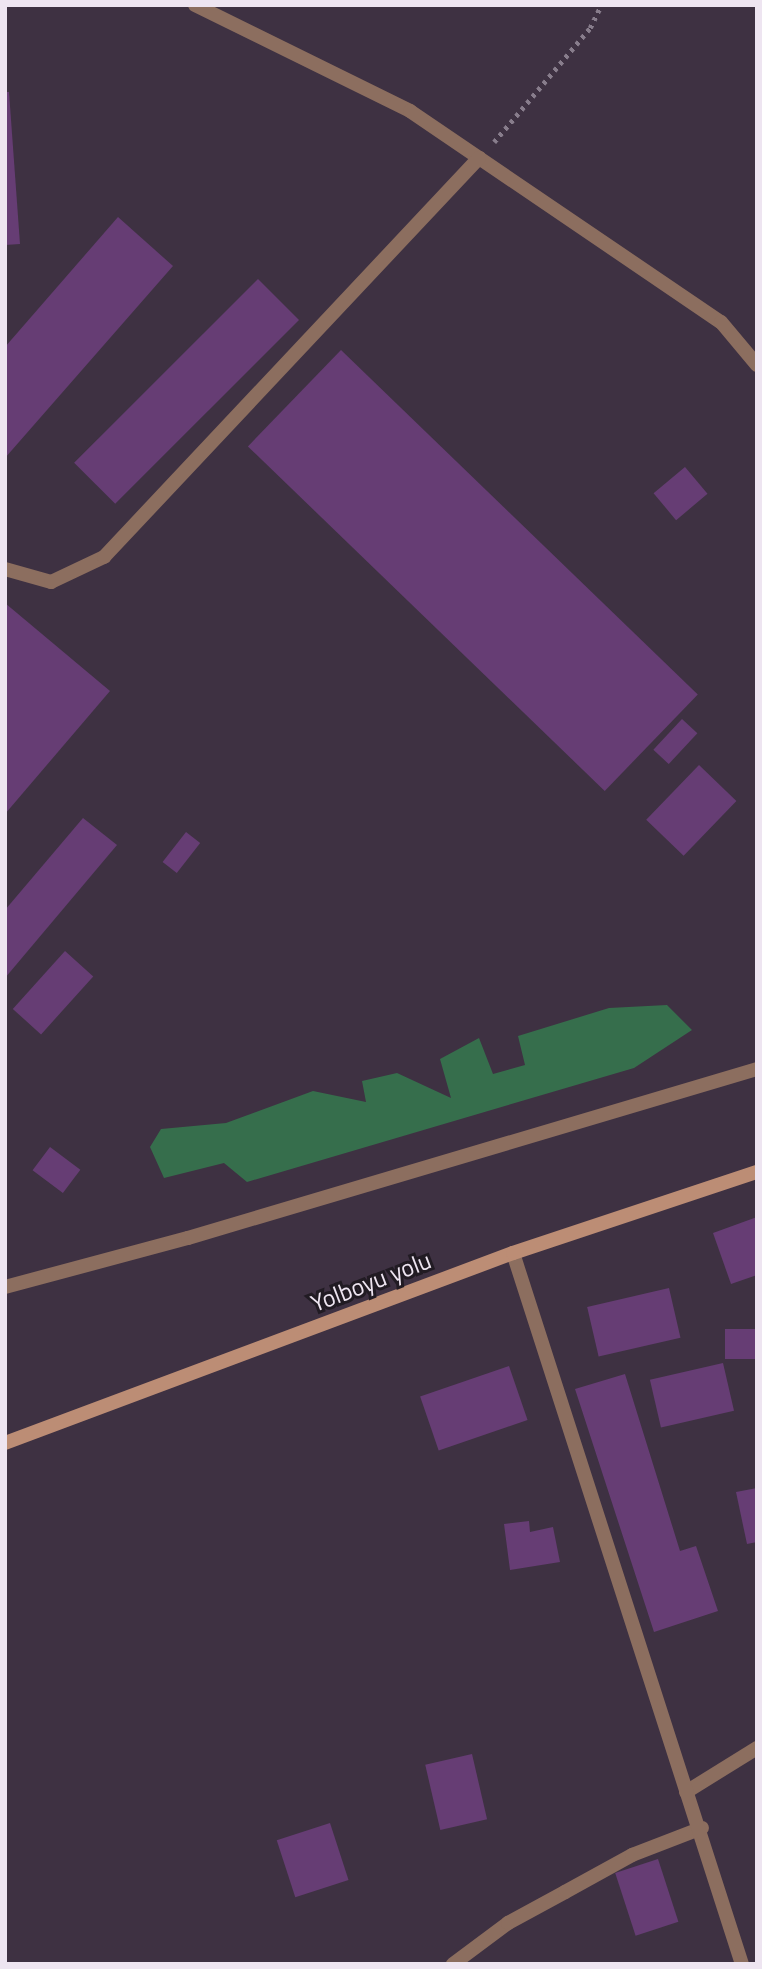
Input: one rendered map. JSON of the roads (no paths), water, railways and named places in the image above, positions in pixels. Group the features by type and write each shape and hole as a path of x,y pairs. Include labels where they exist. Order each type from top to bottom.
{"main road":[{"name":"Yolboyu yolu","path":"5,1443 513,1253 757,1172"}],"street":[{"path":"195,5 410,111 721,322 757,365"},
{"path":"5,569 51,582 104,558 479,158"},
{"path":"5,1287 188,1238 757,1069"},
{"path":"513,1253 686,1792 702,1828 742,1964"},
{"path":"686,1792 757,1748"},
{"path":"453,1964 508,1923 632,1855 702,1828"}]}
